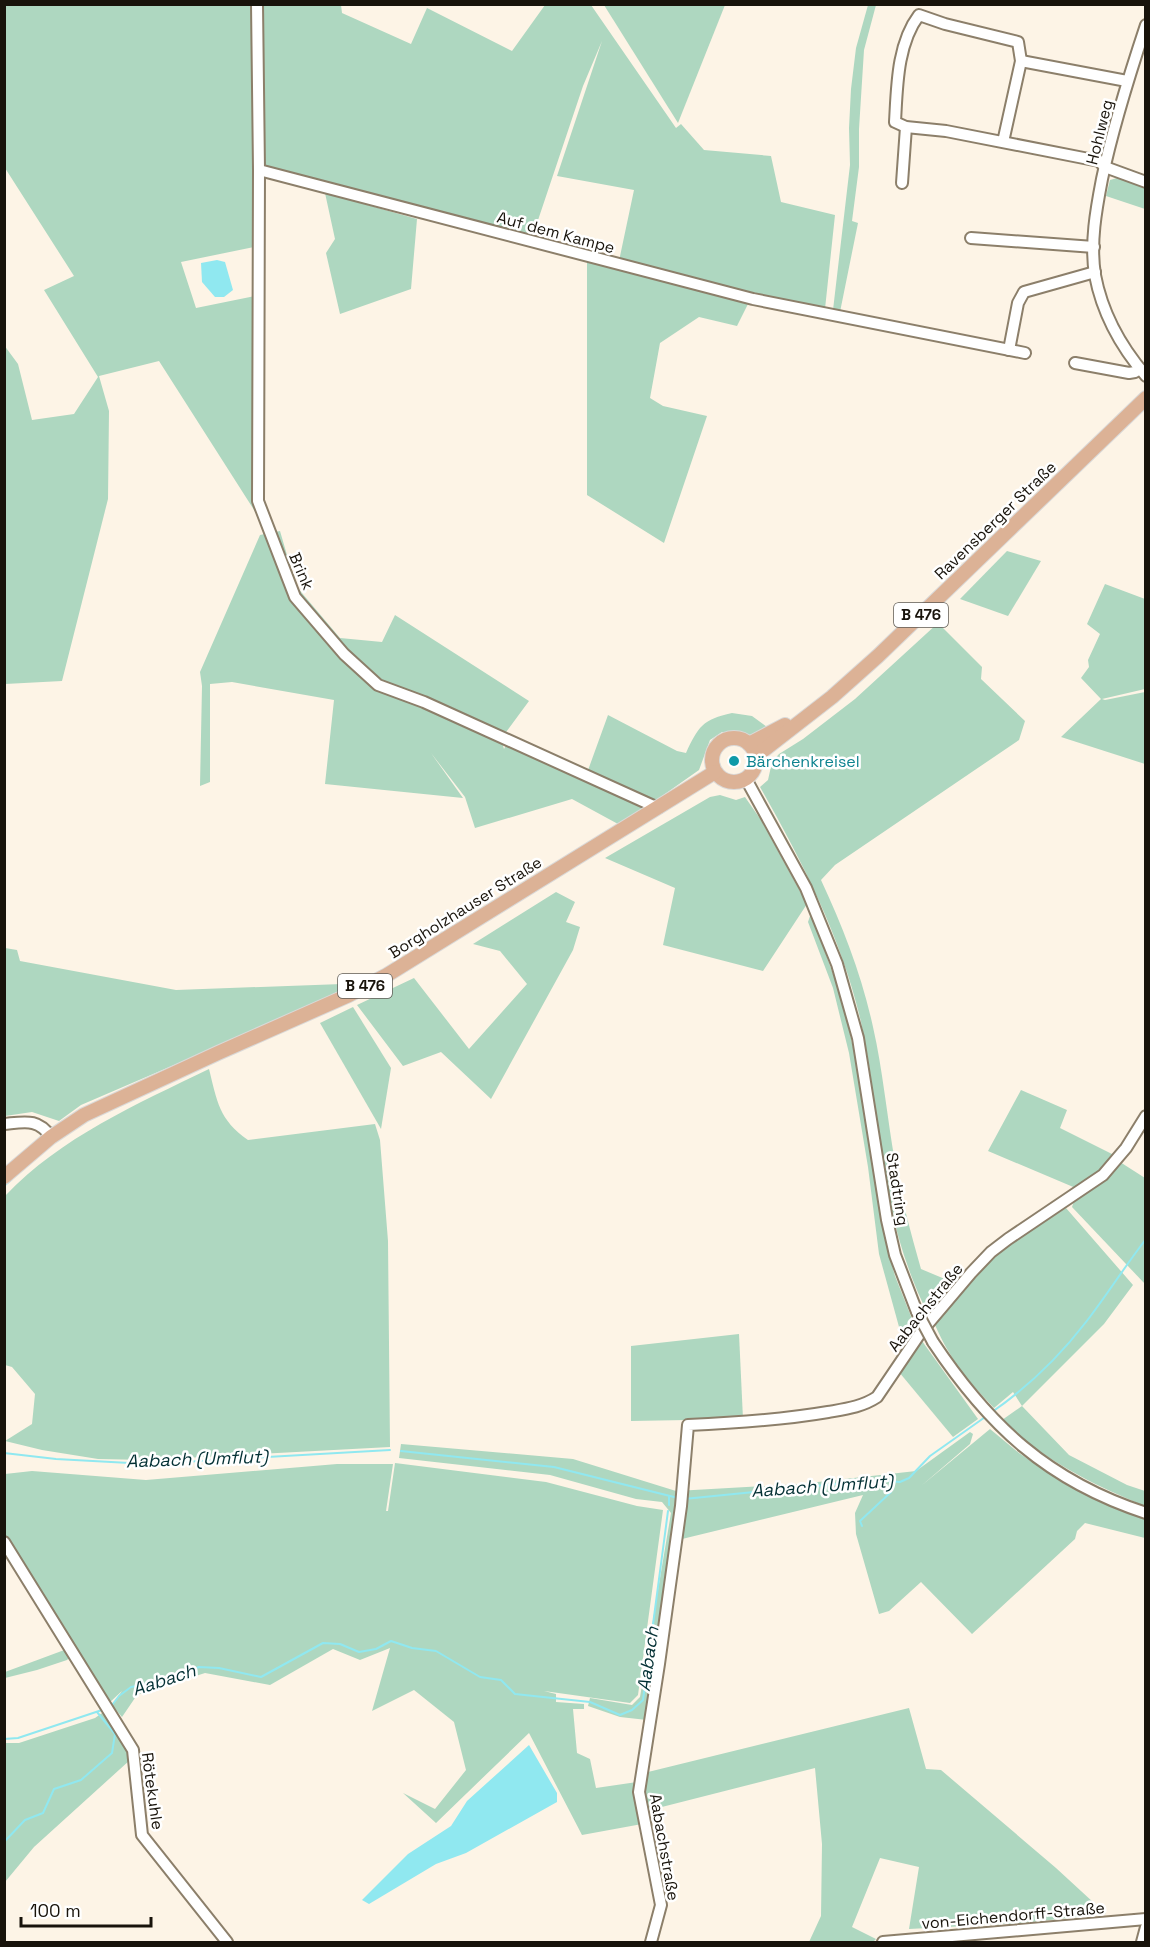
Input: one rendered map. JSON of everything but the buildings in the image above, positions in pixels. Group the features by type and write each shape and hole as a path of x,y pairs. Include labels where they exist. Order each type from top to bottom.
{"main road":[{"name":"Ravensberger Straße","path":"753,750 814,711 878,656 1146,398"},
{"path":"736,738 753,750 755,770 746,779 732,783 715,772 712,758 723,741 736,738"},
{"name":"Borgholzhauser Straße","path":"4,1177 51,1137 84,1115 349,995 387,975 715,772"}],"street":[{"path":"258,4 259,170"},
{"path":"1003,142 1021,61 1018,42 945,24 921,10 911,25 905,45 897,88 895,122 906,127 946,131 1099,161 1105,166 1146,182"},
{"name":"Hohlweg","path":"1143,372 1119,339 1103,301 1095,272 1094,248 1095,224 1105,166 1127,81 1146,26"},
{"path":"1021,61 1127,81"},
{"path":"902,183 906,127"},
{"name":"Auf dem Kampe","path":"259,170 753,299 1025,353"},
{"name":"Brink","path":"259,170 258,501 295,597 344,654 378,685 424,702 658,808"},
{"path":"970,238 1094,248"},
{"path":"1009,350 1018,303 1024,292 1095,272"},
{"path":"1075,363 1130,373 1143,372"},
{"name":"Stadtring","path":"746,779 806,888 837,964 858,1038 887,1220 895,1256 917,1312 933,1342 956,1378 976,1402 1004,1431 1041,1461 1096,1493 1146,1513"},
{"name":"Aabachstraße","path":"651,1942 661,1905 639,1792 681,1506 688,1425 757,1422 808,1416 867,1404 877,1397 921,1332 971,1273 1008,1239 1103,1175 1126,1148 1146,1116"},
{"path":"4,1124 32,1121 47,1131 51,1137"},
{"name":"Rötekuhle","path":"4,1542 133,1750 142,1835 227,1942"},
{"name":"von-Eichendorff-Straße","path":"884,1942 949,1939 1146,1919"},
{"path":"1142,1942 1146,1927"}],"green space":[{"path":"5,5 254,5 254,247 181,262 196,308 255,296 263,524 159,361 99,376 109,411 108,499 62,681 5,684 4,345 18,364 32,420 74,414 98,377 44,290 74,276 5,168"},
{"path":"261,5 341,5 342,13 411,44 427,8 512,51 545,5 591,5 676,128 681,124 704,150 771,156 781,202 835,215 825,309 619,261 634,190 557,176 602,41 583,86 532,238 268,168 261,160"},
{"path":"604,5 725,5 678,123"},
{"path":"868,5 876,5 864,50 859,167 852,221 858,223 840,312 833,310 850,165 851,89 856,48"},
{"path":"1117,178 1145,187 1145,209 1106,196 1110,180"},
{"path":"325,193 417,219 411,289 340,314 326,253 335,239"},
{"path":"587,260 747,300 748,304 737,326 699,317 660,343 650,398 663,406 707,416 664,543 587,495"},
{"path":"280,531 296,586 340,638 382,642 395,615 529,701 501,739 504,749 507,743 621,796 643,809 618,824 572,799 475,828 465,797 431,753 463,798 325,784 334,700 232,682 210,684 210,782 200,786 202,686 200,672 260,535"},
{"path":"1007,551 1041,561 1008,616 960,599"},
{"path":"1105,584 1145,599 1145,689 1102,699 1145,692 1145,764 1061,737 1101,699 1081,678 1089,667 1088,660 1100,634 1087,624"},
{"path":"938,623 982,667 981,679 1025,721 1019,740 835,865 821,880 851,952 869,1008 880,1060 897,1175 921,1269 952,1282 928,1314 910,1273 893,1217 865,1044 853,991 819,901 760,787 768,780 772,762 779,754 803,739 855,699"},
{"path":"732,713 752,716 767,727 751,736 737,732 722,732 710,740 699,770 655,801 587,773 608,715 677,751 686,753 698,730 708,721"},
{"path":"720,795 736,800 745,797 761,820 807,904 763,971 663,945 675,888 605,858 710,797"},
{"path":"556,892 575,902 566,922 580,927 573,950 491,1099 441,1052 403,1066 357,1005 414,978 469,1049 527,984 500,951 473,944"},
{"path":"811,913 842,999 859,1074 885,1240 895,1276 916,1329 904,1345 879,1254 868,1167 849,1053 833,988 808,922"},
{"path":"5,948 17,950 20,961 176,990 342,984 346,987 311,1006 81,1105 59,1121 32,1112 5,1116"},
{"path":"353,1007 391,1068 381,1129 320,1023"},
{"path":"209,1069 217,1100 225,1117 238,1133 248,1140 375,1124 380,1140 388,1241 390,1447 146,1460 98,1459 42,1450 5,1441 32,1424 35,1394 12,1367 5,1365 5,1196 50,1156 75,1139 128,1109"},
{"path":"1021,1090 1067,1110 1060,1128 1112,1154 1114,1159 1078,1189 988,1151"},
{"path":"1120,1162 1145,1178 1145,1284 1072,1207 1075,1198"},
{"path":"1066,1208 1133,1285 1104,1324 1022,1406 1013,1392 994,1408 960,1369 935,1325 995,1254"},
{"path":"739,1334 743,1419 631,1421 631,1346"},
{"path":"922,1341 978,1419 953,1437 899,1372"},
{"path":"1022,1406 1069,1455 1127,1485 1145,1491 1145,1506 1069,1470 1034,1447 1002,1420"},
{"path":"990,1429 1019,1453 1063,1483 1145,1518 1145,1538 1085,1523 1077,1531 1075,1539 972,1634 921,1582 889,1611 879,1614 856,1534 855,1513 863,1495 682,1539 647,1720 620,1717 588,1706 590,1698 632,1705 640,1697 671,1513 662,1502 636,1499 550,1475 399,1458 401,1444 573,1459 676,1491 800,1484 916,1471 970,1432 973,1434 970,1444 921,1486"},
{"path":"395,1463 546,1482 637,1506 663,1510 638,1695 630,1703 544,1691 556,1694 556,1702 584,1704 584,1709 573,1709 577,1753 590,1759 596,1788 637,1782 642,1824 582,1835 529,1733 436,1823 403,1793 435,1809 466,1770 454,1722 414,1690 372,1711 390,1648 360,1660 333,1649 270,1685 205,1673 137,1695 122,1717 112,1705 122,1691 109,1703 5,1535 5,1474 32,1471 146,1480 337,1464 393,1464 386,1511 388,1511"},
{"path":"67,1649 70,1657 67,1660 5,1678 5,1672"},
{"path":"909,1708 926,1769 941,1770 1106,1914 1022,1923 909,1929 919,1867 880,1858 852,1927 876,1939 873,1942 809,1942 821,1916 822,1844 815,1768 650,1810 645,1795 648,1772"},
{"path":"105,1711 128,1749 130,1760 34,1847 5,1882 4,1743 19,1743 95,1718"}],"water":[{"path":"217,260 225,262 233,290 224,297 215,297 202,282 201,263"},
{"path":"529,1745 557,1793 557,1802 466,1853 436,1864 369,1904 362,1900 408,1854 451,1826 467,1801"}],"waterway":[{"path":"4,1186 12,1179"},
{"name":"Aabach (Umflut)","path":"992,1412 1030,1382 1076,1335 1146,1239"},
{"name":"Aabach (Umflut)","path":"684,1499 876,1480 900,1482 909,1478 930,1456 988,1415"},
{"name":"Aabach (Umflut)","path":"4,1453 56,1459 148,1464 390,1450"},
{"name":"Aabach (Umflut)","path":"401,1451 554,1467 678,1498"},
{"path":"862,1526 860,1521 891,1492 890,1481"},
{"name":"Aabach","path":"669,1497 669,1505"},
{"name":"Aabach","path":"112,1705 131,1687 164,1681 199,1667 219,1668 261,1677 323,1643 340,1644 359,1652 376,1649 391,1641 412,1648 436,1651 480,1677 501,1680 515,1694 590,1702 620,1715 632,1710 643,1700 668,1511"},
{"name":"Aabach","path":"4,1739 18,1738 102,1710"},
{"path":"4,1842 25,1820 43,1813 54,1789 81,1780 112,1753 115,1734 97,1712"}],"place":[{"name":"Bärchenkreisel","path":"734,761"}]}
